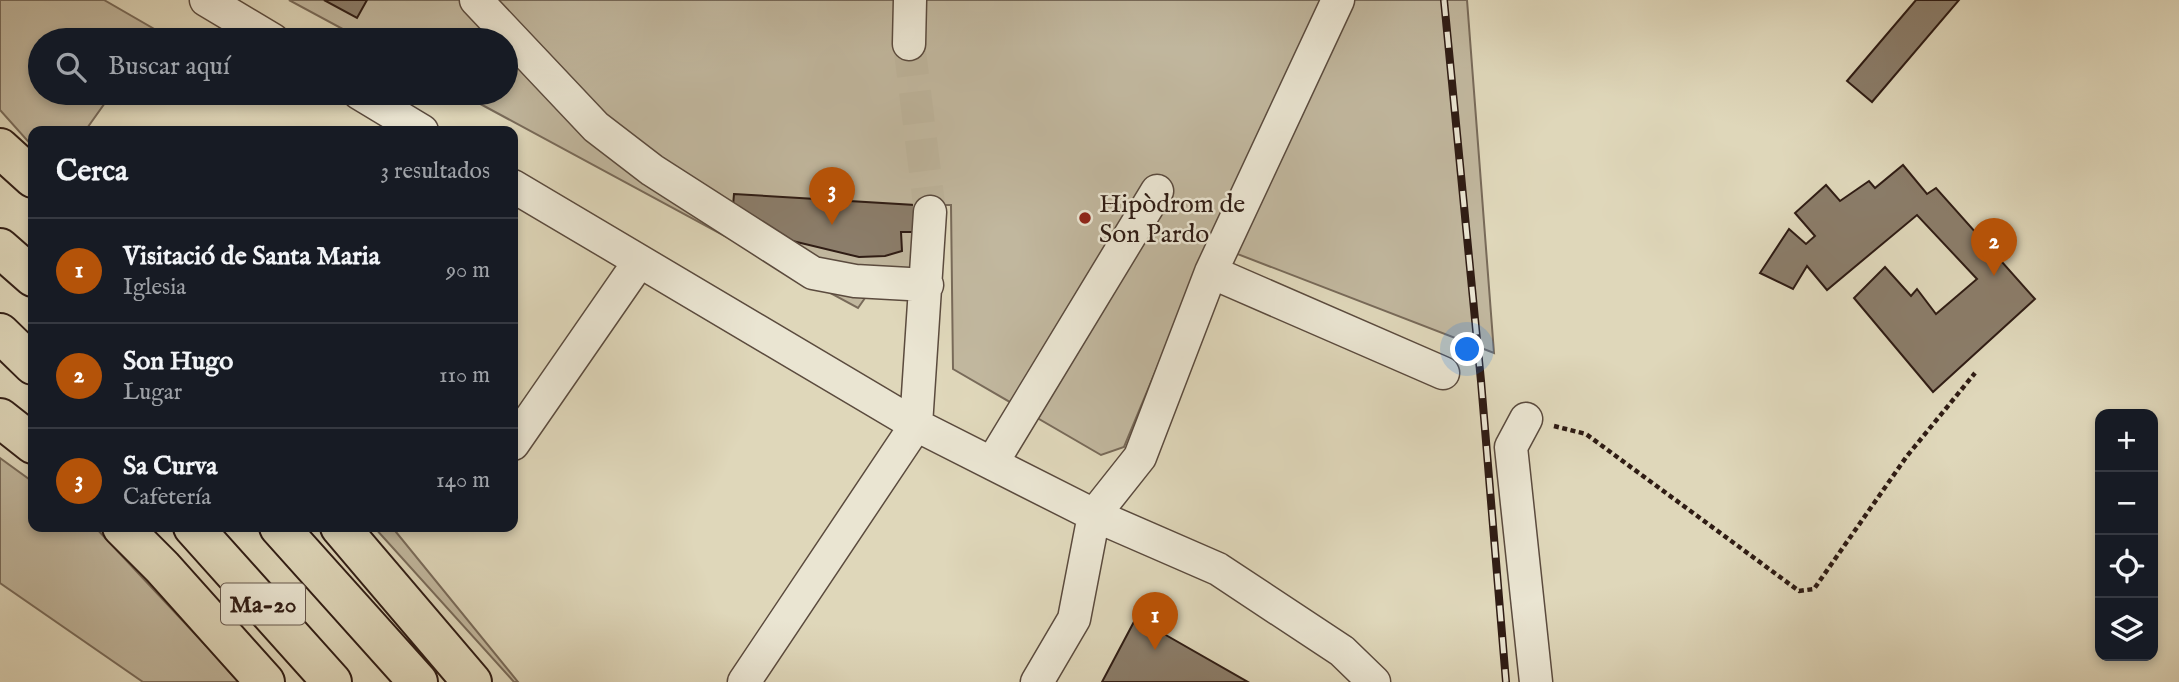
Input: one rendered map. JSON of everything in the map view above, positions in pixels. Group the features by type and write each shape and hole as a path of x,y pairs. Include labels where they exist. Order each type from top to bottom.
{"highway":[{"path":"0,148 28,173"},
{"path":"0,248 28,273"},
{"path":"0,332 28,360"},
{"path":"0,418 28,440"},
{"path":"127,532 265,682"},
{"name":"Ma-20","path":"197,532 332,682"},
{"name":"Ma-20","path":"283,532 418,682"},
{"path":"344,532 472,682"}],"street":[{"path":"206,0 252,28"},
{"path":"476,0 502,28"},
{"path":"909,0 909,44"},
{"path":"1037,682 1074,620 1094,515 1140,457 1211,272 1338,0"},
{"path":"518,44 596,127 652,170 813,272 855,281 927,285"},
{"path":"379,105 414,126"},
{"path":"518,189 916,425 1094,515 1218,569 1342,652 1374,682"},
{"path":"992,463 1157,191"},
{"path":"744,682 916,425 930,212"},
{"path":"518,437 639,262"},
{"path":"1211,272 1443,373"},
{"path":"1526,419 1511,447 1535,682"}],"path":[{"path":"1526,419 1586,434 1799,591 1814,589 1908,456 1975,373"}],"shaded area":[{"path":"0,0 104,0 153,28 28,28 28,105 103,105 89,126 28,126 28,141 0,110"},
{"name":"Hipòdrom de Son Pardo","path":"289,0 1467,0 1494,353 1209,243 1124,447 1101,455 953,369 951,205 915,205 916,232 911,270 872,288 858,308 482,105 518,105 518,28 341,28"},
{"path":"0,458 28,478 28,532 100,532 240,682 143,682 0,583"},
{"path":"379,532 396,532 518,682 514,682"}],"building":[{"path":"324,0 367,0 357,18"},
{"path":"1916,0 1959,0 1872,102 1847,81"},
{"path":"1903,165 1927,194 1936,188 2035,299 1933,392 1854,298 1885,267 1911,296 1917,289 1936,314 1977,279 1917,215 1827,290 1807,266 1793,289 1760,273 1789,229 1806,244 1815,236 1795,213 1826,185 1840,201 1869,181 1875,188"},
{"path":"734,194 915,205 916,232 901,232 902,251 885,256 859,257 776,237 732,218"},
{"path":"1136,618 1248,682 1102,682"}],"tunnel":[{"path":"909,44 930,212"}],"railway":[{"path":"1444,0 1481,381 1506,682"}],"place":[{"name":"Hipòdrom de Son Pardo","path":"1085,218"},
{"name":"Sa Curva","path":"832,225"},
{"name":"Son Hugo","path":"1994,276"},
{"name":"Visitació de Santa Maria","path":"1155,650"}]}
